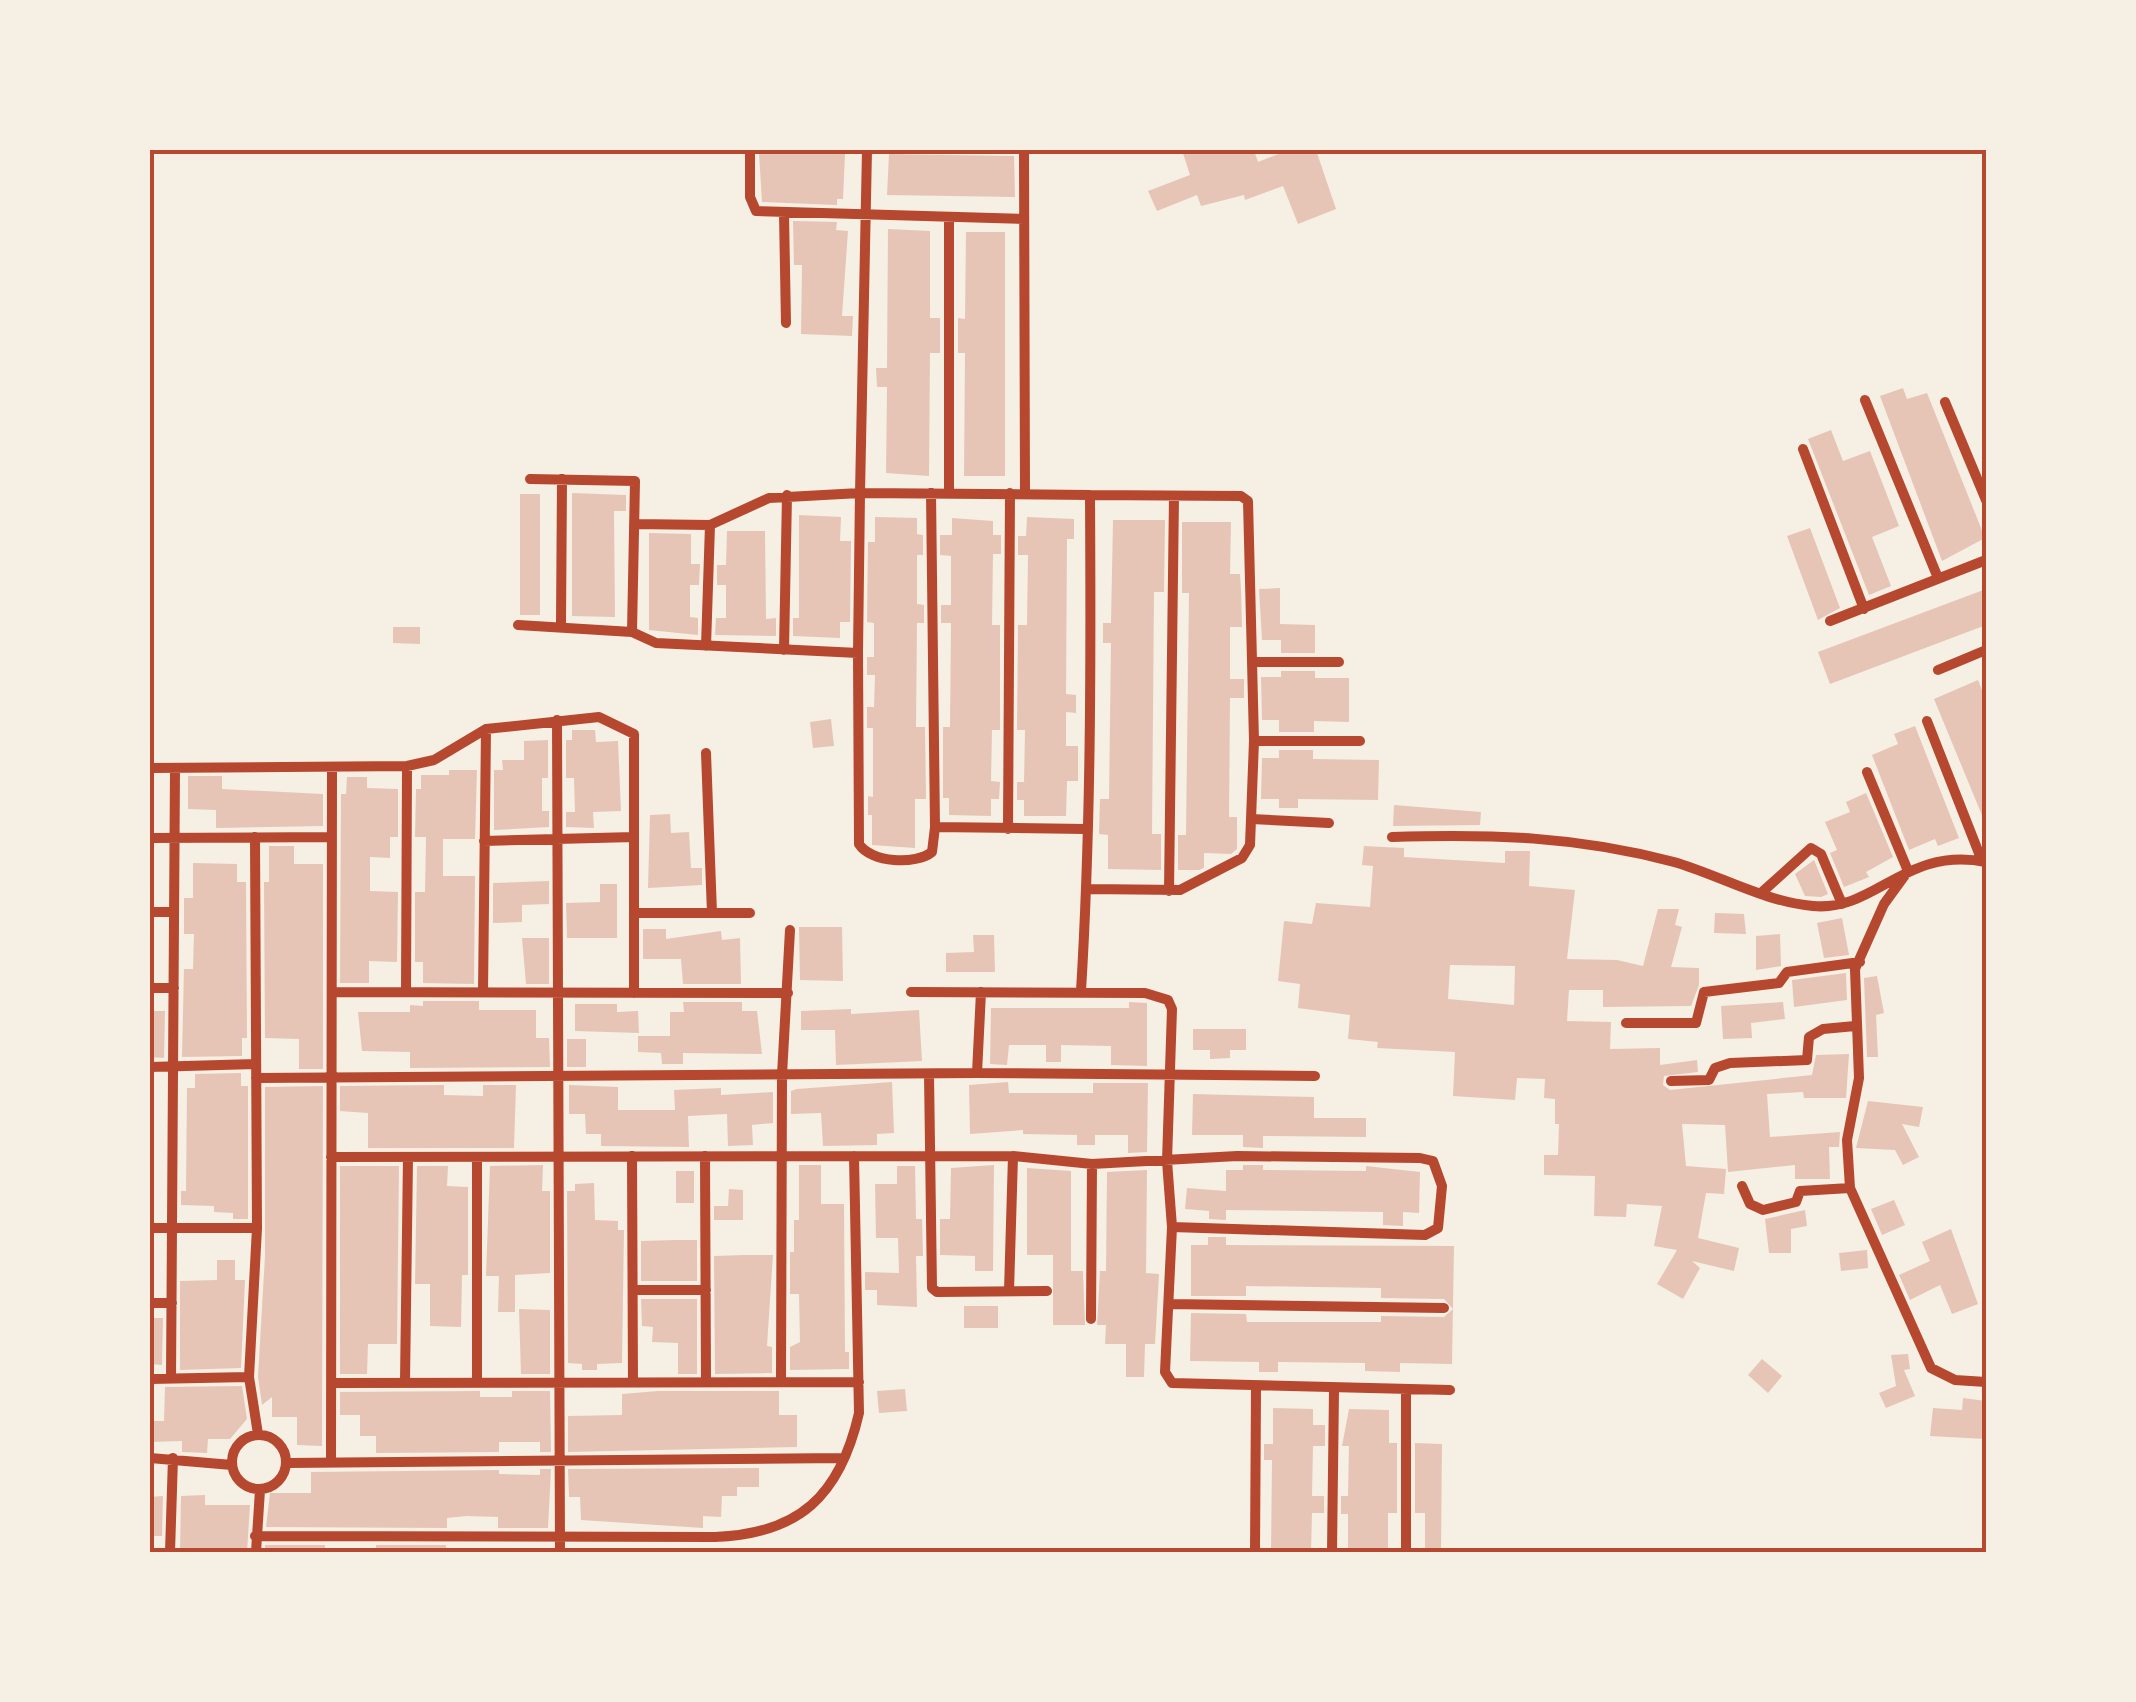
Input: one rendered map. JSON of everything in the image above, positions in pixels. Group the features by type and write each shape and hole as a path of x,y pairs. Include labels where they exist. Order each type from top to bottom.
{"street":[{"path":"750,150 751,206 756,211 1024,219"},
{"path":"867,150 858,653 862,851 877,857 927,858 935,843 931,493"},
{"path":"1024,150 1025,492"},
{"path":"784,214 786,323"},
{"path":"949,218 949,493"},
{"path":"1865,400 1938,578"},
{"path":"1946,402 1986,500"},
{"path":"1803,449 1864,608"},
{"path":"530,479 635,481 632,632"},
{"path":"561,624 562,479"},
{"path":"634,524 710,525 742,508 786,495 1025,492 1241,496 1248,501 1254,741 1250,845 1242,858 1199,883 1169,891 1089,889"},
{"path":"1008,829 1010,493"},
{"path":"784,650 786,495"},
{"path":"1080,991 1089,889 1085,828 1090,495"},
{"path":"1169,891 1174,496"},
{"path":"706,646 710,525"},
{"path":"1830,621 1986,560"},
{"path":"518,625 561,624 632,632 656,643 858,653"},
{"path":"1938,670 1983,651 1986,667"},
{"path":"1253,662 1339,662"},
{"path":"150,768 407,766 434,760 486,729 605,718 634,734 634,993"},
{"path":"557,720 560,1552"},
{"path":"1392,837 1506,834 1570,840 1678,863 1760,893 1813,906 1842,904 1939,858 1984,862 1926,721"},
{"path":"483,992 486,729"},
{"path":"1254,741 1360,741"},
{"path":"706,753 712,912"},
{"path":"406,992 407,766"},
{"path":"331,1460 332,767"},
{"path":"171,1379 175,768"},
{"path":"1867,772 1908,872"},
{"path":"1251,819 1329,824"},
{"path":"935,827 1085,828"},
{"path":"255,837 257,1228 250,1376 258,1434"},
{"path":"150,838 332,837"},
{"path":"484,841 634,837"},
{"path":"1760,893 1810,848 1821,854 1842,904"},
{"path":"1908,872 1884,904 1855,969 1858,1078 1848,1140 1850,1188 1931,1368 1955,1380 1986,1382"},
{"path":"150,912 174,912"},
{"path":"634,913 750,912"},
{"path":"780,1382 782,1075 790,930"},
{"path":"1626,1024 1696,1023 1704,992 1779,982 1787,972 1860,962"},
{"path":"150,988 174,988"},
{"path":"332,992 788,993"},
{"path":"910,992 1145,992 1168,1000 1171,1076 1167,1161 1172,1228 1165,1372 1172,1383 1450,1390"},
{"path":"977,1073 981,992"},
{"path":"1671,1081 1710,1080 1715,1068 1730,1063 1807,1060 1809,1037 1823,1029 1855,1026"},
{"path":"150,1067 256,1064"},
{"path":"256,1078 977,1073 1315,1076"},
{"path":"929,1074 932,1288 938,1292 1048,1291"},
{"path":"632,1156 633,1382"},
{"path":"705,1156 706,1382"},
{"path":"255,1536 715,1537 747,1536 791,1523 808,1510 844,1458 859,1413 854,1156"},
{"path":"331,1157 1013,1156 1092,1164 1238,1156 1420,1158 1433,1161 1442,1186 1438,1228 1425,1235 1172,1228"},
{"path":"1010,1291 1013,1156"},
{"path":"405,1382 408,1157"},
{"path":"476,1157 478,1382"},
{"path":"1091,1319 1092,1164"},
{"path":"1742,1186 1750,1204 1763,1210 1796,1202 1800,1191 1850,1188"},
{"path":"150,1228 257,1228"},
{"path":"633,1290 706,1290"},
{"path":"150,1303 172,1302"},
{"path":"1170,1304 1444,1308"},
{"path":"150,1379 250,1376"},
{"path":"331,1382 859,1382"},
{"path":"1255,1552 1256,1388"},
{"path":"1332,1552 1334,1390"},
{"path":"1406,1390 1406,1552"},
{"path":"258,1434 279,1442 287,1463 279,1482 260,1490 241,1483 232,1465 238,1444 258,1434"},
{"path":"150,1458 232,1465"},
{"path":"170,1552 173,1458"},
{"path":"287,1463 844,1458"},
{"path":"256,1552 260,1490"},
{"path":"340,1552 341,1536"},
{"path":"627,1536 628,1552"},
{"path":"483,1537 483,1552"},
{"path":"714,1552 715,1537"},
{"path":"416,1552 417,1538"}],"building":[{"path":"1182,150 1254,150 1258,162 1289,150 1316,150 1336,209 1298,224 1283,186 1245,200 1244,195 1201,206 1197,195 1157,211 1148,191 1190,175"},
{"path":"759,153 845,154 843,199 837,199 837,205 762,202"},
{"path":"889,154 1014,156 1015,197 887,195"},
{"path":"793,221 837,222 836,230 848,231 842,316 853,316 852,336 801,334 802,265 794,265"},
{"path":"888,229 930,231 930,318 940,318 940,353 930,353 929,476 886,473 887,387 877,387 876,368 887,368"},
{"path":"966,232 1005,232 1005,476 964,476 965,353 958,353 958,318 965,319"},
{"path":"1903,388 1907,399 1927,393 1985,538 1942,561 1880,396"},
{"path":"1831,430 1843,461 1870,451 1899,526 1872,537 1891,586 1869,595 1808,439"},
{"path":"572,493 626,495 626,511 614,511 615,617 572,616"},
{"path":"520,494 540,494 540,615 520,615"},
{"path":"799,515 841,517 840,541 851,541 850,622 840,622 840,638 793,636 793,618 799,618"},
{"path":"875,517 917,518 917,534 923,535 923,555 917,555 917,604 924,605 924,623 917,623 916,727 925,727 926,799 915,799 915,848 872,845 872,815 868,815 868,796 873,797 873,728 867,728 867,707 874,707 875,675 867,675 867,657 874,657 874,623 867,622 868,542 875,542"},
{"path":"1027,517 1074,519 1074,539 1067,539 1066,694 1076,695 1076,713 1066,712 1066,746 1078,746 1078,781 1067,781 1066,816 1024,816 1024,800 1017,800 1017,782 1024,782 1025,730 1017,730 1018,625 1027,625 1028,555 1018,555 1018,536 1026,536"},
{"path":"952,518 993,521 993,535 1001,535 1001,554 993,554 992,625 1000,625 1000,730 992,730 991,781 1000,782 999,799 991,799 991,816 949,815 949,798 943,798 943,727 950,727 951,623 941,623 941,605 951,605 951,556 940,555 940,535 952,535"},
{"path":"1113,520 1165,520 1164,592 1154,592 1152,834 1161,834 1161,870 1108,869 1108,835 1099,834 1100,799 1109,799 1111,643 1103,643 1103,623 1111,623"},
{"path":"1182,522 1231,522 1230,574 1240,574 1241,589 1242,627 1230,627 1230,679 1244,679 1244,698 1230,698 1229,817 1237,817 1237,849 1231,854 1204,853 1204,868 1199,870 1178,870 1178,835 1186,835 1189,593 1182,593"},
{"path":"1810,528 1840,608 1818,620 1787,536"},
{"path":"727,531 765,531 766,619 776,618 776,636 715,635 716,618 726,618 726,585 717,585 717,565 726,565"},
{"path":"649,533 691,534 691,564 700,564 699,585 690,585 690,617 698,618 698,635 649,630"},
{"path":"1280,588 1280,624 1315,625 1315,653 1281,653 1281,640 1262,640 1259,589"},
{"path":"1986,589 1986,625 1830,684 1818,652"},
{"path":"393,627 420,627 420,644 393,643"},
{"path":"1281,671 1315,671 1315,678 1349,678 1349,722 1314,721 1314,732 1279,732 1279,720 1262,720 1261,677 1281,677"},
{"path":"1978,680 1986,700 1986,825 1934,699"},
{"path":"831,719 834,746 813,748 810,722"},
{"path":"1915,726 1959,838 1938,846 1935,839 1909,850 1872,755 1898,744 1894,734"},
{"path":"572,730 595,730 596,742 618,741 621,811 593,812 594,828 566,827 566,812 575,812 574,778 566,778 566,740 572,740"},
{"path":"548,740 548,778 542,778 542,811 549,811 549,827 494,830 494,770 503,770 502,760 524,760 524,741"},
{"path":"1279,750 1313,750 1313,759 1379,760 1378,800 1298,799 1298,808 1279,808 1279,799 1261,799 1262,758 1279,758"},
{"path":"449,770 477,770 475,839 443,839 443,876 475,876 474,984 423,983 423,962 415,962 415,892 425,892 426,837 415,837 416,789 421,789 421,775 449,775"},
{"path":"188,776 222,776 222,789 323,794 323,826 216,828 216,810 188,809"},
{"path":"347,777 367,777 367,788 398,789 398,837 390,837 390,858 370,857 370,891 398,892 397,962 369,961 369,983 340,983 341,794 346,794"},
{"path":"1866,793 1893,857 1866,872 1869,877 1844,887 1830,853 1837,850 1825,822 1850,812 1846,802"},
{"path":"1394,805 1481,812 1480,825 1393,826"},
{"path":"670,814 671,833 689,832 691,868 702,868 702,885 648,888 650,815"},
{"path":"269,846 294,846 294,864 323,864 323,1069 299,1069 299,1039 265,1038 264,882 269,882"},
{"path":"1364,846 1404,848 1404,857 1505,863 1505,851 1530,851 1529,886 1575,890 1567,959 1617,960 1643,966 1658,909 1679,909 1675,925 1682,927 1671,967 1699,968 1699,985 1691,1006 1603,1007 1603,990 1569,990 1567,1021 1611,1022 1610,1049 1660,1048 1660,1065 1697,1060 1698,1072 1664,1076 1663,1085 1670,1090 1812,1075 1816,1055 1849,1054 1846,1098 1804,1098 1803,1092 1767,1094 1770,1137 1840,1132 1839,1147 1829,1147 1830,1179 1795,1179 1795,1165 1728,1172 1725,1125 1682,1124 1686,1166 1726,1169 1724,1194 1706,1193 1698,1238 1739,1248 1734,1271 1692,1261 1700,1268 1683,1299 1657,1284 1677,1250 1654,1246 1662,1206 1627,1204 1626,1217 1594,1216 1595,1176 1544,1175 1544,1155 1558,1155 1559,1124 1555,1124 1555,1099 1544,1098 1545,1079 1517,1078 1515,1100 1453,1096 1455,1052 1377,1048 1378,1042 1348,1039 1350,1015 1298,1008 1300,984 1278,981 1284,921 1312,924 1316,903 1370,907 1373,866 1362,865","holes":["1450,965 1515,966 1514,1005 1448,999"]},
{"path":"1814,860 1828,894 1821,897 1805,896 1795,874"},
{"path":"193,863 237,864 237,882 246,882 247,1038 242,1038 242,1056 182,1057 184,969 193,969 194,934 184,934 184,898 193,898"},
{"path":"549,881 549,904 522,905 522,922 493,923 493,883"},
{"path":"600,884 617,884 617,938 567,938 566,903 600,902"},
{"path":"1715,913 1744,914 1746,934 1714,933"},
{"path":"1842,918 1849,955 1824,958 1817,923"},
{"path":"799,927 842,927 843,981 800,980"},
{"path":"643,929 666,929 666,939 721,931 722,940 740,938 741,984 683,984 681,959 643,959"},
{"path":"1780,934 1781,966 1756,970 1756,936"},
{"path":"973,935 994,935 995,972 946,972 946,953 974,952"},
{"path":"522,938 549,938 549,984 526,984"},
{"path":"1846,973 1847,1000 1794,1007 1792,980"},
{"path":"1877,976 1884,1013 1876,1015 1878,1057 1867,1057 1864,978"},
{"path":"423,1001 479,1001 479,1010 536,1010 536,1038 549,1038 550,1067 410,1068 410,1052 362,1051 358,1012 410,1012 410,1005 423,1006"},
{"path":"683,1002 742,1002 742,1011 757,1011 762,1054 683,1053 683,1064 662,1064 661,1053 638,1052 638,1036 670,1036 670,1012 684,1012"},
{"path":"1129,1002 1147,1003 1147,1066 1111,1065 1111,1046 1061,1045 1061,1062 1046,1062 1046,1045 1009,1045 1007,1065 990,1064 991,1008 1129,1008"},
{"path":"1783,1002 1785,1019 1751,1023 1752,1038 1723,1039 1721,1006"},
{"path":"575,1004 617,1004 617,1012 638,1011 639,1033 575,1031"},
{"path":"851,1009 851,1014 919,1010 922,1061 836,1065 835,1030 801,1030 801,1011"},
{"path":"150,1011 165,1011 164,1058 150,1057"},
{"path":"1193,1029 1246,1029 1246,1050 1230,1050 1230,1058 1210,1059 1210,1050 1193,1050"},
{"path":"567,1039 586,1039 586,1067 567,1067"},
{"path":"241,1073 241,1086 248,1086 248,1219 233,1219 233,1213 214,1212 214,1206 181,1205 181,1191 186,1191 187,1088 195,1088 195,1074"},
{"path":"892,1082 894,1133 877,1134 877,1145 823,1146 821,1113 791,1114 791,1091 797,1089"},
{"path":"1008,1082 1009,1093 1093,1093 1093,1083 1148,1083 1147,1152 1128,1153 1128,1135 1095,1135 1095,1145 1077,1145 1077,1135 1023,1134 1023,1130 970,1134 969,1085"},
{"path":"444,1085 444,1095 483,1096 483,1085 516,1085 514,1148 368,1148 368,1113 340,1111 340,1086"},
{"path":"569,1085 618,1087 618,1110 675,1110 674,1090 721,1088 721,1095 773,1092 773,1123 752,1125 753,1145 728,1146 727,1114 688,1116 689,1147 601,1146 601,1134 586,1134 585,1114 569,1114"},
{"path":"323,1086 322,1446 297,1445 297,1417 272,1417 272,1397 262,1405 258,1377 265,1256 265,1087"},
{"path":"1193,1094 1314,1097 1314,1118 1366,1118 1366,1137 1263,1136 1263,1148 1243,1147 1243,1135 1192,1135"},
{"path":"1868,1101 1923,1107 1919,1127 1902,1124 1919,1157 1903,1165 1895,1150 1856,1148"},
{"path":"543,1165 542,1191 550,1191 550,1273 515,1275 515,1312 498,1312 499,1276 486,1276 490,1166"},
{"path":"799,1165 821,1165 821,1204 844,1204 845,1352 849,1352 849,1369 790,1370 790,1347 800,1342 799,1294 790,1294 790,1252 794,1252 794,1220 799,1220"},
{"path":"994,1165 993,1271 975,1271 975,1256 940,1255 940,1219 950,1219 951,1168"},
{"path":"1243,1165 1263,1165 1263,1170 1366,1171 1366,1166 1420,1172 1419,1213 1403,1212 1403,1226 1383,1225 1383,1212 1226,1210 1226,1220 1209,1219 1209,1211 1185,1209 1187,1188 1226,1191 1226,1170 1243,1170"},
{"path":"340,1166 399,1166 397,1344 368,1344 367,1374 340,1374"},
{"path":"417,1166 448,1166 447,1186 468,1187 468,1275 462,1275 461,1327 430,1326 430,1284 415,1284"},
{"path":"897,1166 915,1166 916,1219 922,1219 923,1256 916,1256 917,1307 877,1305 877,1290 865,1290 865,1272 899,1273 898,1238 876,1238 875,1184 897,1184"},
{"path":"1027,1168 1071,1171 1071,1271 1083,1271 1085,1325 1053,1325 1053,1255 1027,1255"},
{"path":"1147,1170 1146,1273 1159,1274 1155,1344 1145,1344 1144,1377 1126,1377 1126,1344 1105,1344 1106,1325 1097,1325 1100,1271 1106,1271 1107,1172"},
{"path":"676,1171 694,1171 694,1203 676,1203"},
{"path":"594,1183 595,1220 618,1221 618,1230 624,1230 622,1363 597,1364 597,1370 582,1370 582,1364 568,1363 567,1191 575,1191 575,1184"},
{"path":"729,1189 743,1190 743,1220 714,1220 714,1206 728,1206"},
{"path":"1894,1200 1905,1225 1882,1235 1871,1209"},
{"path":"1805,1210 1807,1226 1791,1229 1791,1253 1769,1253 1765,1219"},
{"path":"1951,1229 1978,1304 1952,1314 1940,1285 1910,1300 1899,1275 1930,1261 1922,1242"},
{"path":"1208,1237 1226,1237 1226,1245 1454,1246 1453,1309 1444,1299 1381,1298 1381,1288 1246,1286 1246,1296 1191,1296 1191,1245 1208,1245"},
{"path":"697,1240 697,1281 641,1281 641,1241"},
{"path":"1867,1250 1868,1268 1841,1271 1839,1253"},
{"path":"773,1255 767,1346 772,1347 772,1373 715,1374 714,1256"},
{"path":"217,1260 235,1260 235,1280 245,1280 241,1368 180,1370 180,1281 217,1280"},
{"path":"641,1299 697,1299 697,1374 678,1374 678,1343 652,1342 653,1327 642,1326"},
{"path":"964,1306 998,1306 998,1328 964,1328"},
{"path":"519,1309 550,1310 550,1374 521,1374"},
{"path":"1453,1309 1452,1364 1400,1363 1400,1372 1365,1371 1365,1363 1278,1362 1278,1372 1259,1372 1259,1362 1190,1361 1191,1313 1246,1314 1247,1322 1381,1322 1381,1316 1444,1317"},
{"path":"150,1318 163,1318 162,1365 150,1364"},
{"path":"1908,1354 1910,1369 1904,1370 1915,1396 1886,1408 1879,1393 1896,1386 1891,1355"},
{"path":"1762,1359 1782,1376 1768,1393 1748,1375"},
{"path":"242,1386 247,1419 230,1439 208,1439 207,1453 182,1452 182,1441 150,1442 150,1421 164,1421 165,1387"},
{"path":"905,1389 907,1411 879,1413 877,1391"},
{"path":"480,1391 480,1397 512,1397 512,1391 550,1391 551,1452 540,1452 540,1442 499,1442 499,1452 376,1453 376,1436 360,1436 360,1415 340,1415 340,1392"},
{"path":"779,1391 779,1415 797,1415 797,1447 568,1452 568,1416 622,1415 622,1394"},
{"path":"1963,1398 1986,1401 1986,1439 1930,1436 1933,1408 1962,1410"},
{"path":"1273,1408 1313,1409 1313,1425 1325,1425 1325,1446 1313,1446 1312,1496 1324,1496 1324,1513 1312,1513 1311,1552 1271,1552 1272,1460 1264,1460 1264,1444 1273,1444"},
{"path":"1349,1409 1389,1410 1389,1443 1397,1443 1397,1513 1388,1513 1388,1552 1348,1552 1348,1514 1341,1514 1341,1496 1348,1496 1349,1446 1342,1446"},
{"path":"1415,1443 1442,1444 1441,1552 1425,1552 1425,1513 1415,1513"},
{"path":"759,1468 759,1487 737,1487 737,1496 722,1496 721,1517 703,1516 703,1528 581,1520 580,1497 569,1497 568,1469"},
{"path":"540,1469 551,1469 548,1528 498,1528 498,1517 467,1516 447,1518 447,1528 266,1527 270,1493 311,1493 311,1472 499,1470 499,1474 540,1475"},
{"path":"205,1495 205,1505 250,1505 247,1552 180,1552 181,1496"},
{"path":"163,1496 162,1536 150,1536 150,1497"},
{"path":"265,1545 325,1545 325,1552 265,1552"},
{"path":"376,1545 446,1545 446,1551 376,1552"}]}
